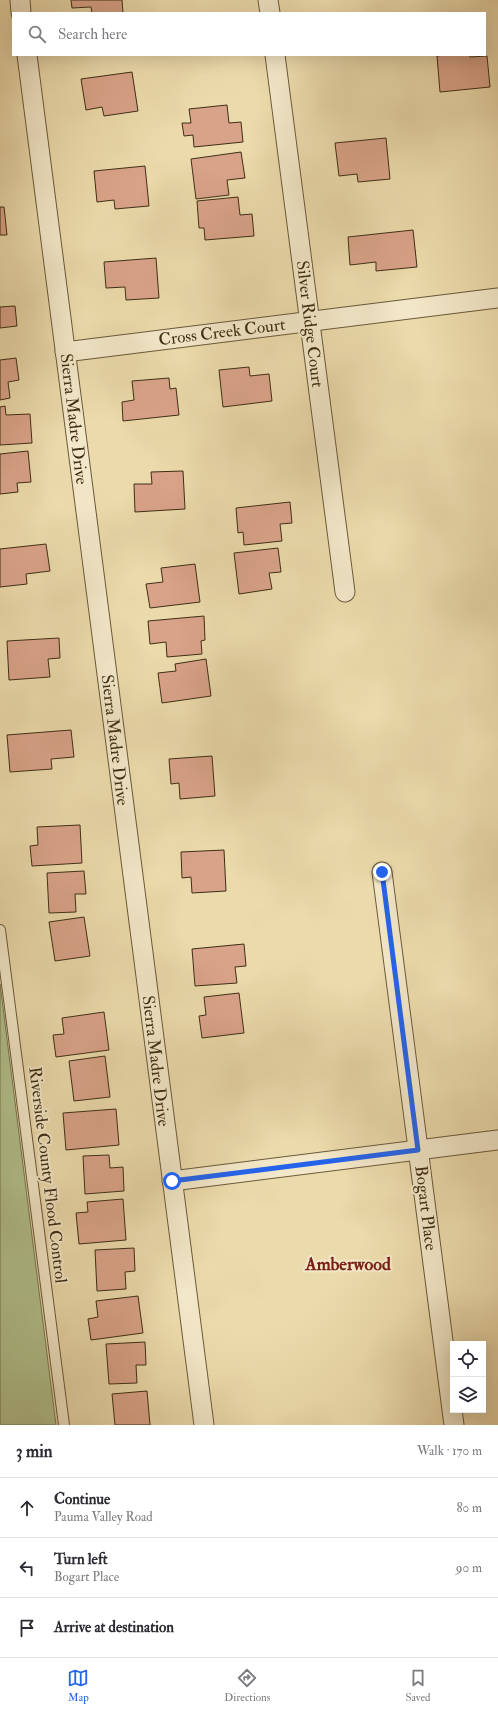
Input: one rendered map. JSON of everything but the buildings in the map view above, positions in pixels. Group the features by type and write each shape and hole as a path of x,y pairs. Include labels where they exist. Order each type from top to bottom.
{"street":[{"path":"20,0 21,12"},
{"path":"268,0 270,12"},
{"name":"Sierra Madre Drive","path":"27,56 204,1425"},
{"name":"Silver Ridge Court","path":"275,56 346,592"},
{"name":"Cross Creek Court","path":"65,352 309,320 498,298"},
{"name":"Bogart Place","path":"382,872 454,1425"},
{"path":"172,1181 498,1140"}],"lane":[{"name":"Riverside County Flood Control","path":"0,930 64,1425"}],"green space":[{"path":"0,984 56,1425 0,1425"}],"district":[{"name":"Amberwood","path":"348,1264"}],"route":[{"path":"172,1181 418,1150 382,872"}]}
